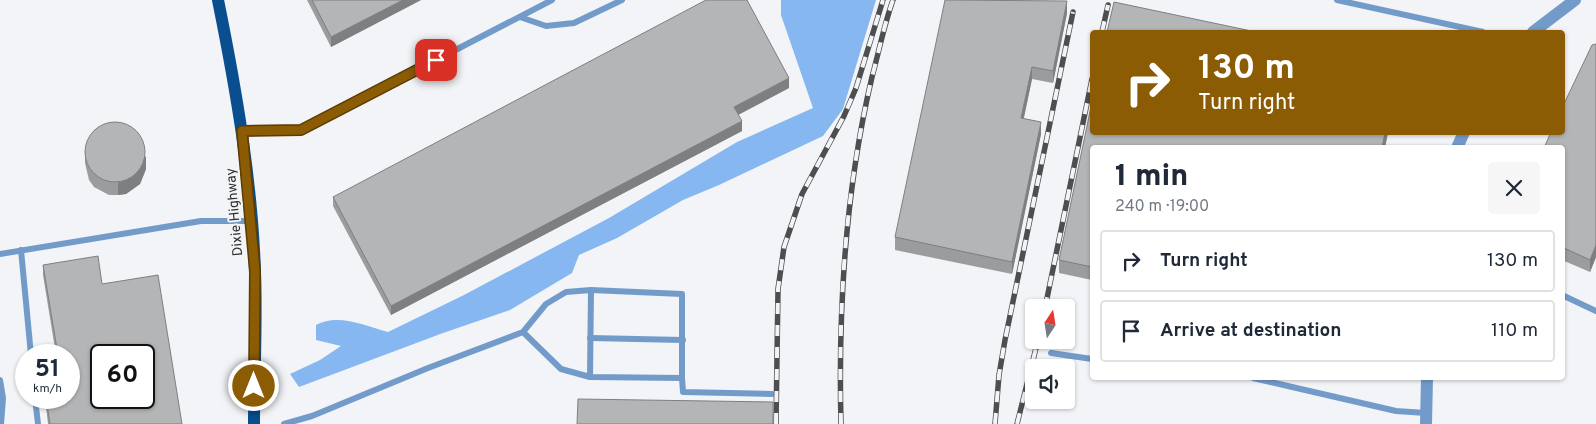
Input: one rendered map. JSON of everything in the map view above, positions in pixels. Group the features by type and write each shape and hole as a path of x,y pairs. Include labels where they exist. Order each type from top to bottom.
{"main road":[{"name":"Dixie Highway","path":"218,0 242,131 251,222 255,271 254,424"}],"street":[{"path":"1536,30 1575,0"},
{"path":"1426,418 1427,380"}],"lane":[{"path":"242,131 301,130 552,0"},
{"path":"520,17 546,26 574,22 622,0"},
{"path":"1337,0 1474,30"},
{"path":"0,254 201,221 251,222"},
{"path":"21,250 30,344"},
{"path":"590,377 591,290"},
{"path":"284,424 312,416 428,368 523,332 546,304 566,292 591,290 682,294 683,392 772,394"},
{"path":"1565,296 1596,310"},
{"path":"523,332 561,370 590,377 682,378"},
{"path":"590,338 683,340"},
{"path":"1051,353 1090,359"},
{"path":"0,380 3,398 1,424"},
{"path":"1261,380 1426,418"},
{"path":"36,409 38,424"}],"shaded area":[{"path":"781,0 876,0 843,109 823,136 683,200 617,238 579,255 572,273 510,310 299,387 290,374 320,360 341,346 316,340 316,325 333,320 342,320 388,332 464,295 609,218 737,142 813,108 781,15"}],"building":[{"path":"312,0 403,0 331,37"},
{"path":"706,0 747,0 789,78 734,107 742,121 391,306 333,197"},
{"path":"945,0 1067,1 1053,71 1032,67 1021,118 1041,122 1012,262 895,237"},
{"path":"1114,2 1247,30 1107,30"},
{"path":"1596,44 1596,245 1590,260 1565,248 1565,145 1545,145 1550,135 1565,135 1565,102 1592,45"},
{"path":"1090,112 1090,135 1384,135 1383,145 1090,145 1090,267 1059,260"},
{"path":"109,122 121,122 132,127 140,135 145,146 143,164 132,177 121,182 109,182 98,177 90,169 85,158 85,146 90,135 98,127"},
{"path":"98,256 102,284 158,275 182,424 50,424 48,409 80,409 80,344 56,344 43,265"},
{"path":"578,399 773,402 773,424 577,424"}],"railway":[{"path":"776,424 778,289 784,247 802,194 844,116 856,88 883,0"},
{"path":"841,424 842,293 855,163 872,77 893,0"},
{"path":"1102,30 1108,5"},
{"path":"995,424 999,375 1005,340 1073,12"},
{"path":"1047,299 1090,89"},
{"path":"1017,424 1036,349"}],"route":[{"path":"254,386 255,271 242,131 301,130 436,60"}]}
